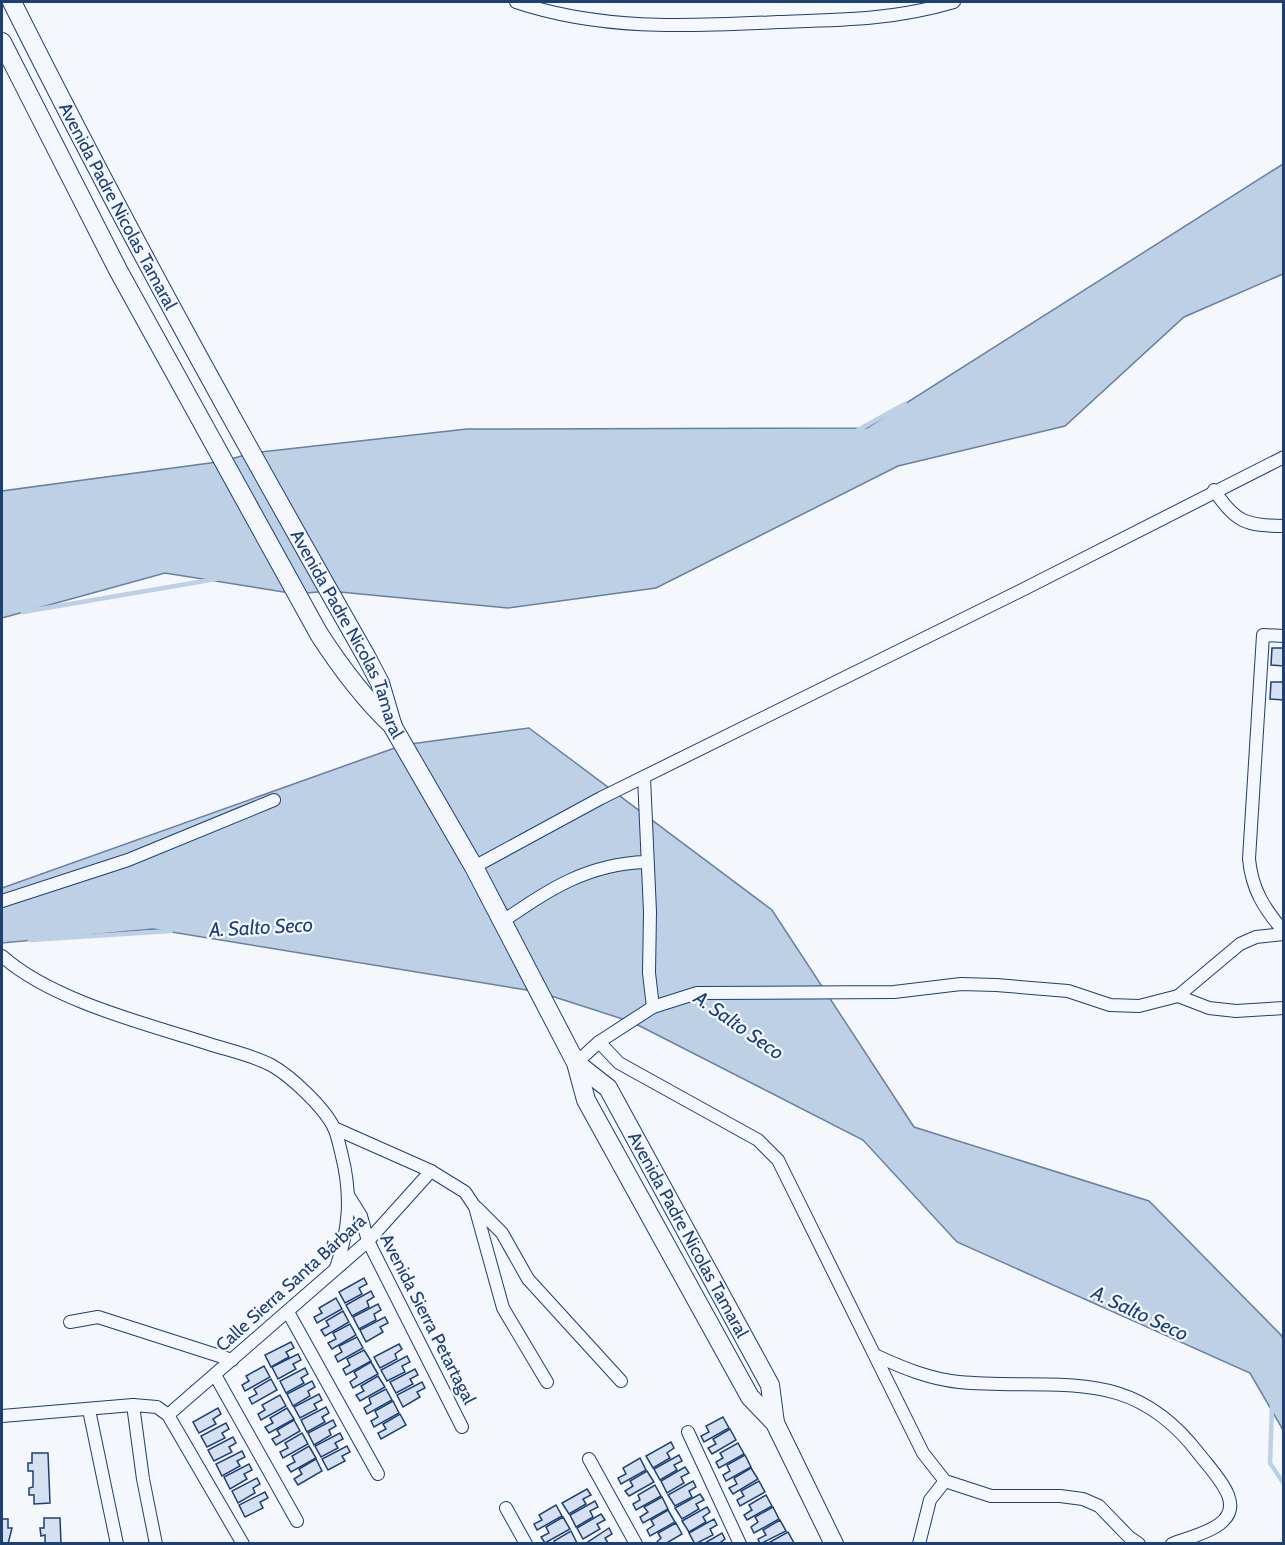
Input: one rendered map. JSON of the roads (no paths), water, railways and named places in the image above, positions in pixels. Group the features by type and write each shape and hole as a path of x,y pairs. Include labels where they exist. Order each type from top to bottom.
{"street":[{"name":"Avenida Padre Nicolas Tamaral","path":"12,2 95,166 271,489 368,658 380,683 393,727 503,921 576,1063 586,1100 750,1396 775,1423 834,1544"},
{"path":"516,2 602,20 684,27 884,18 919,12 954,2"},
{"name":"Avenida Padre Nicolas Tamaral","path":"2,42 113,260 296,594 341,670 365,699 393,727"},
{"path":"474,867 644,777 1284,457"},
{"path":"247,502 271,489"},
{"path":"1214,490 1227,510 1244,522 1256,526 1284,526"},
{"path":"1284,636 1263,635 1249,859 1251,882 1262,905 1284,933"},
{"path":"644,777 650,912 649,973 653,1007"},
{"path":"2,902 128,860 274,800"},
{"path":"503,921 559,886 596,869 615,863 646,862"},
{"path":"576,1063 599,1042 653,1007 697,993 894,992 961,984 1068,991 1110,1005 1139,1006 1178,996 1240,944 1256,937 1284,933"},
{"path":"2,956 24,974 44,985 134,1021 271,1065 305,1093 334,1128 346,1173 348,1194 345,1240 336,1268"},
{"path":"1178,996 1218,1009 1236,1011 1284,1008"},
{"path":"599,1042 619,1063 758,1140 778,1160 877,1356 922,1453 945,1481 991,1496 1060,1496 1083,1499 1099,1506 1129,1537 1139,1544"},
{"name":"Avenida Padre Nicolas Tamaral","path":"576,1063 608,1088 697,1249 770,1385 775,1423"},
{"path":"334,1128 431,1171 465,1192 475,1207 502,1233 528,1279 621,1381"},
{"name":"Calle Sierra Santa Bárbara","path":"168,1415 368,1241 431,1171"},
{"name":"Avenida Sierra Petartagal","path":"348,1194 361,1216 368,1241 462,1426"},
{"path":"475,1207 503,1308 547,1382"},
{"path":"676,1260 697,1249"},
{"path":"288,1312 378,1474"},
{"path":"70,1322 98,1317 232,1360"},
{"path":"877,1356 908,1371 957,1382 1103,1388 1134,1398 1162,1414 1186,1436 1224,1487 1230,1501 1231,1514 1224,1522 1172,1544"},
{"path":"215,1375 297,1521"},
{"path":"133,1405 143,1479 156,1544"},
{"path":"2,1416 133,1405 157,1407 168,1415 243,1544"},
{"path":"89,1410 117,1544"},
{"path":"688,1432 740,1544"},
{"path":"589,1459 636,1544"},
{"path":"919,1544 930,1500 945,1481"},
{"path":"506,1508 526,1544"}],"water":[{"path":"1283,164 1283,274 1184,317 1065,426 898,466 656,588 508,608 329,591 296,594 165,573 2,618 2,491 225,461 251,453 467,429 867,428"},
{"path":"529,728 772,910 914,1127 1149,1201 1284,1340 1283,1430 1250,1373 957,1242 863,1140 632,1022 539,992 153,929 2,943 2,888 403,745"}],"waterway":[{"path":"858,430 905,404"},
{"path":"23,612 216,579"},
{"name":"A. Salto Seco","path":"30,940 171,931"},
{"name":"A. Salto Seco","path":"1272,1407 1270,1463 1284,1484"}]}
